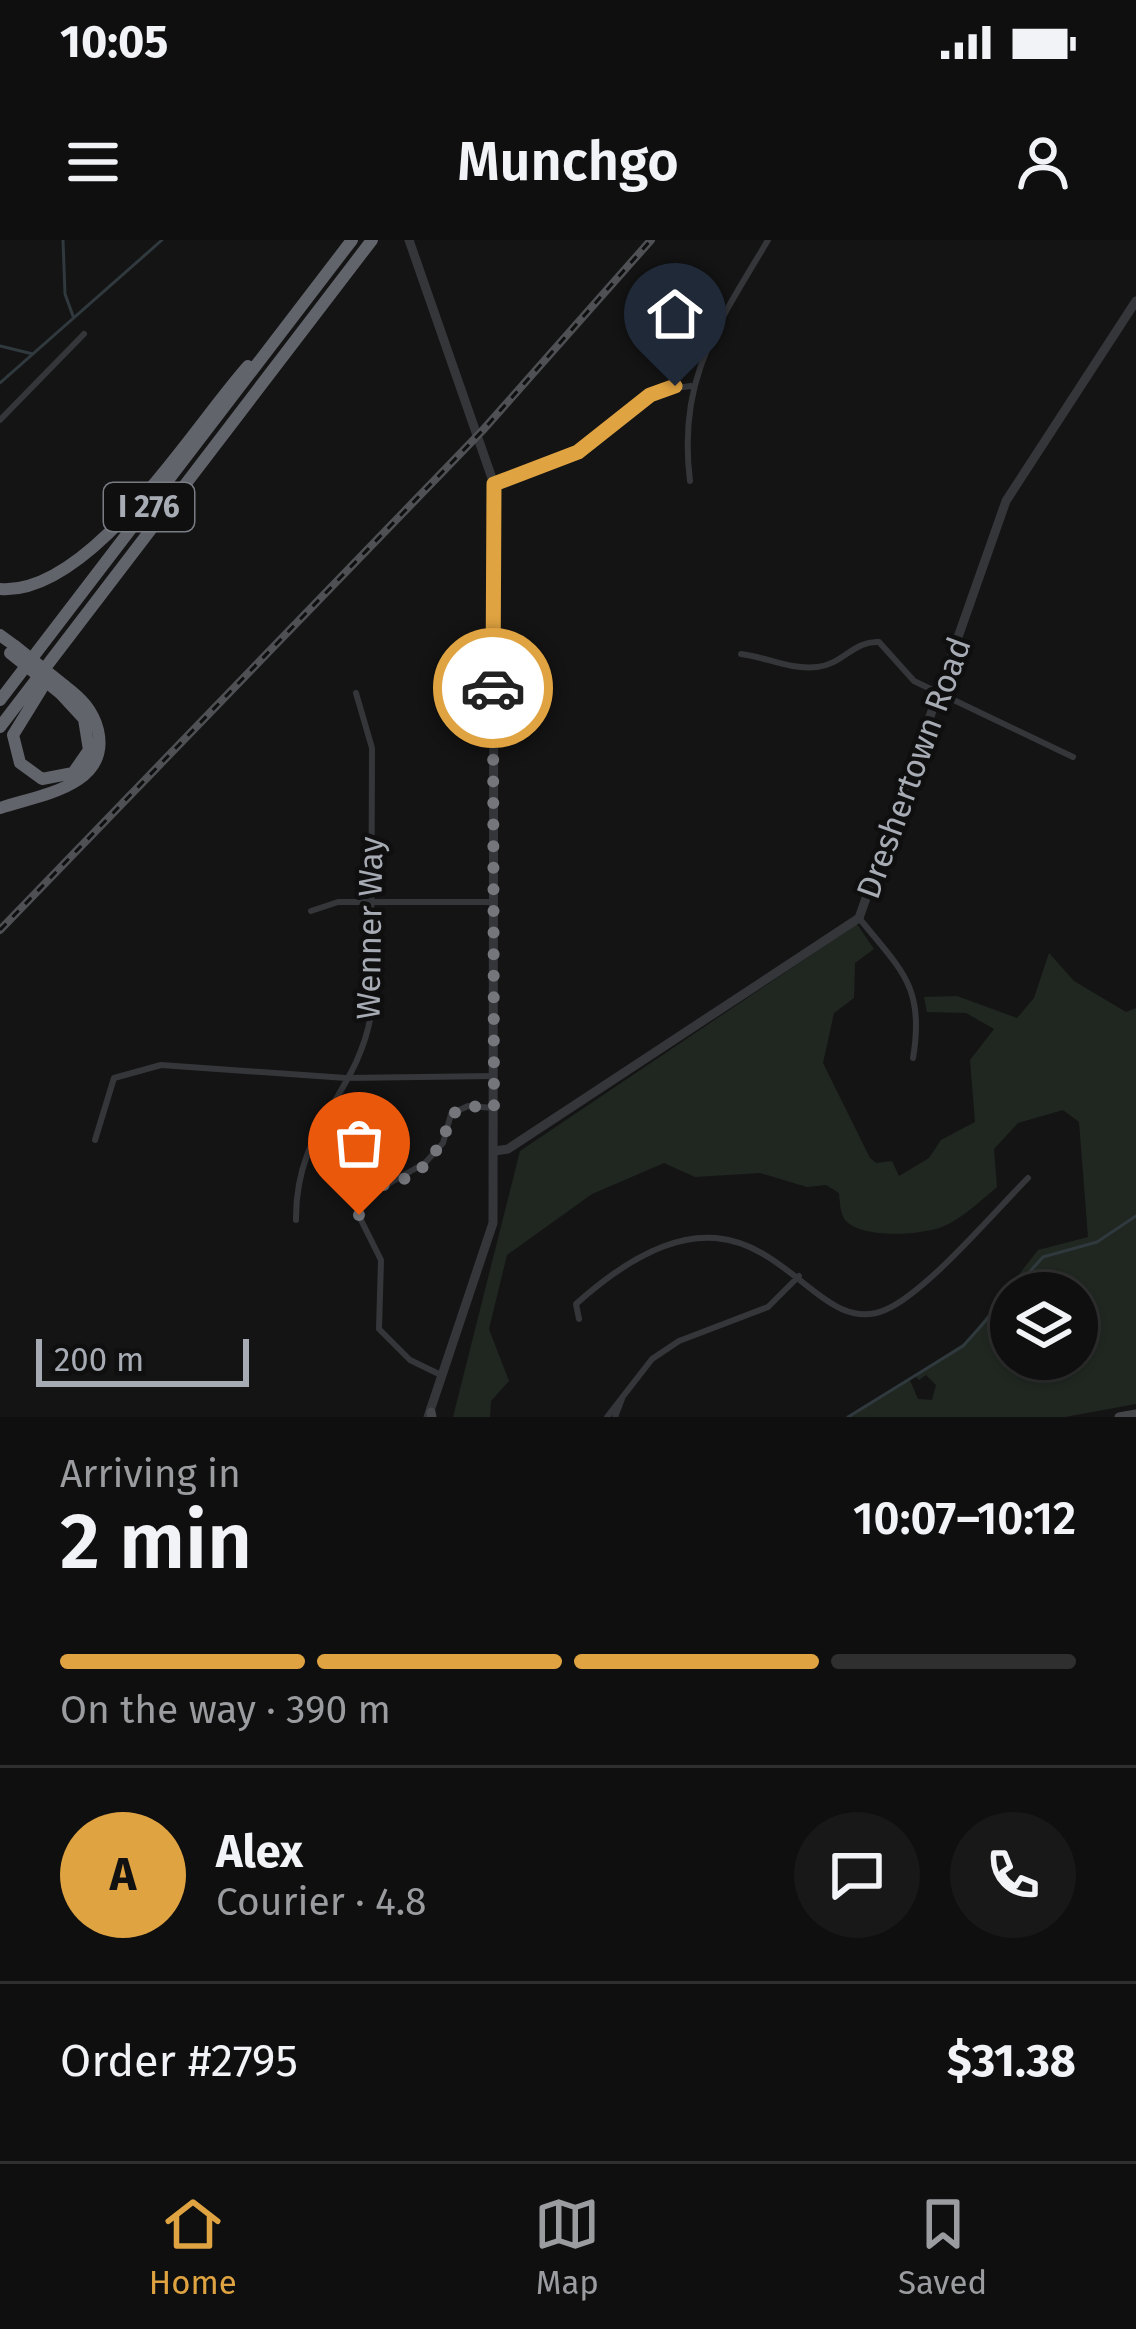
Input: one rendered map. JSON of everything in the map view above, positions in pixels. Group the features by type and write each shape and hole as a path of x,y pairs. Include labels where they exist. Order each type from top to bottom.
{"highway":[{"name":"I 276","path":"0,700 352,240"},
{"name":"I 276","path":"0,727 372,240"},
{"path":"0,589 45,583 93,547 297,312"},
{"path":"63,689 85,719 89,750 73,773 42,779 16,754 15,727 82,621"},
{"path":"0,635 8,649 63,689 97,723 100,748 95,764 65,788 0,808"}],"main road":[{"path":"1118,1417 1136,1414"}],"street":[{"path":"409,240 494,484 491,902 495,1151 491,1234 430,1415"},
{"path":"690,481 685,430 691,386 709,341 768,240"},
{"name":"Dreshertown Road","path":"495,1151 508,1149 859,918 1006,501 1136,301"},
{"path":"0,420 84,334"},
{"path":"494,484 578,452 659,390 691,386"},
{"path":"741,654 776,665 818,668 872,640 885,646 907,676 940,697 1073,757"},
{"name":"Wenner Way","path":"296,1220 295,1190 305,1150 369,1030 372,748 356,693"},
{"path":"311,911 338,902 491,902"},
{"path":"859,918 916,998 920,1021 913,1058"},
{"path":"95,1140 114,1078 161,1064 346,1078 494,1076"},
{"path":"444,1376 410,1360 379,1329 381,1260 358,1208 365,1193 404,1179 425,1163 443,1143 452,1114 469,1106 494,1108"},
{"path":"494,1170 508,1149"},
{"path":"579,1319 576,1304 613,1271 678,1240 739,1242 773,1256 838,1309 868,1315 883,1312 911,1293 1028,1178"},
{"path":"611,1417 652,1358 679,1341 749,1317 799,1276"}],"shaded area":[{"path":"857,924 874,949 855,963 854,998 834,1013 823,1063 870,1158 876,1163 892,1161 899,1176 929,1158 941,1140 975,1122 970,1060 994,1029 966,1013 927,1012 924,997 957,996 1017,1018 1034,998 1049,953 1074,981 1126,1012 1136,1008 1136,1404 1065,1417 848,1417 909,1378 918,1399 932,1400 936,1385 926,1375 919,1380 914,1375 967,1341 990,1312 990,1380 1098,1380 1098,1272 1021,1272 1038,1250 1088,1237 1079,1122 1063,1110 1018,1123 994,1149 997,1187 957,1219 920,1232 878,1233 854,1227 843,1215 839,1193 826,1185 807,1187 760,1173 695,1177 664,1163 592,1194 507,1255 489,1329 509,1381 491,1401 490,1417 453,1417 520,1151"}],"waterway":[{"path":"63,240 65,294 73,316"},
{"path":"0,383 162,240"},
{"path":"0,346 33,354"},
{"path":"848,1417 963,1346 1043,1257 1097,1242 1136,1216"}],"railway":[{"path":"0,930 483,430 651,240"}],"way so far":[{"path":"359,1215 365,1193 404,1179 425,1163 443,1143 452,1114 469,1106 494,1108 493,688"}],"route":[{"path":"493,688 494,484 536,472 578,452 650,395 675,386"}]}
